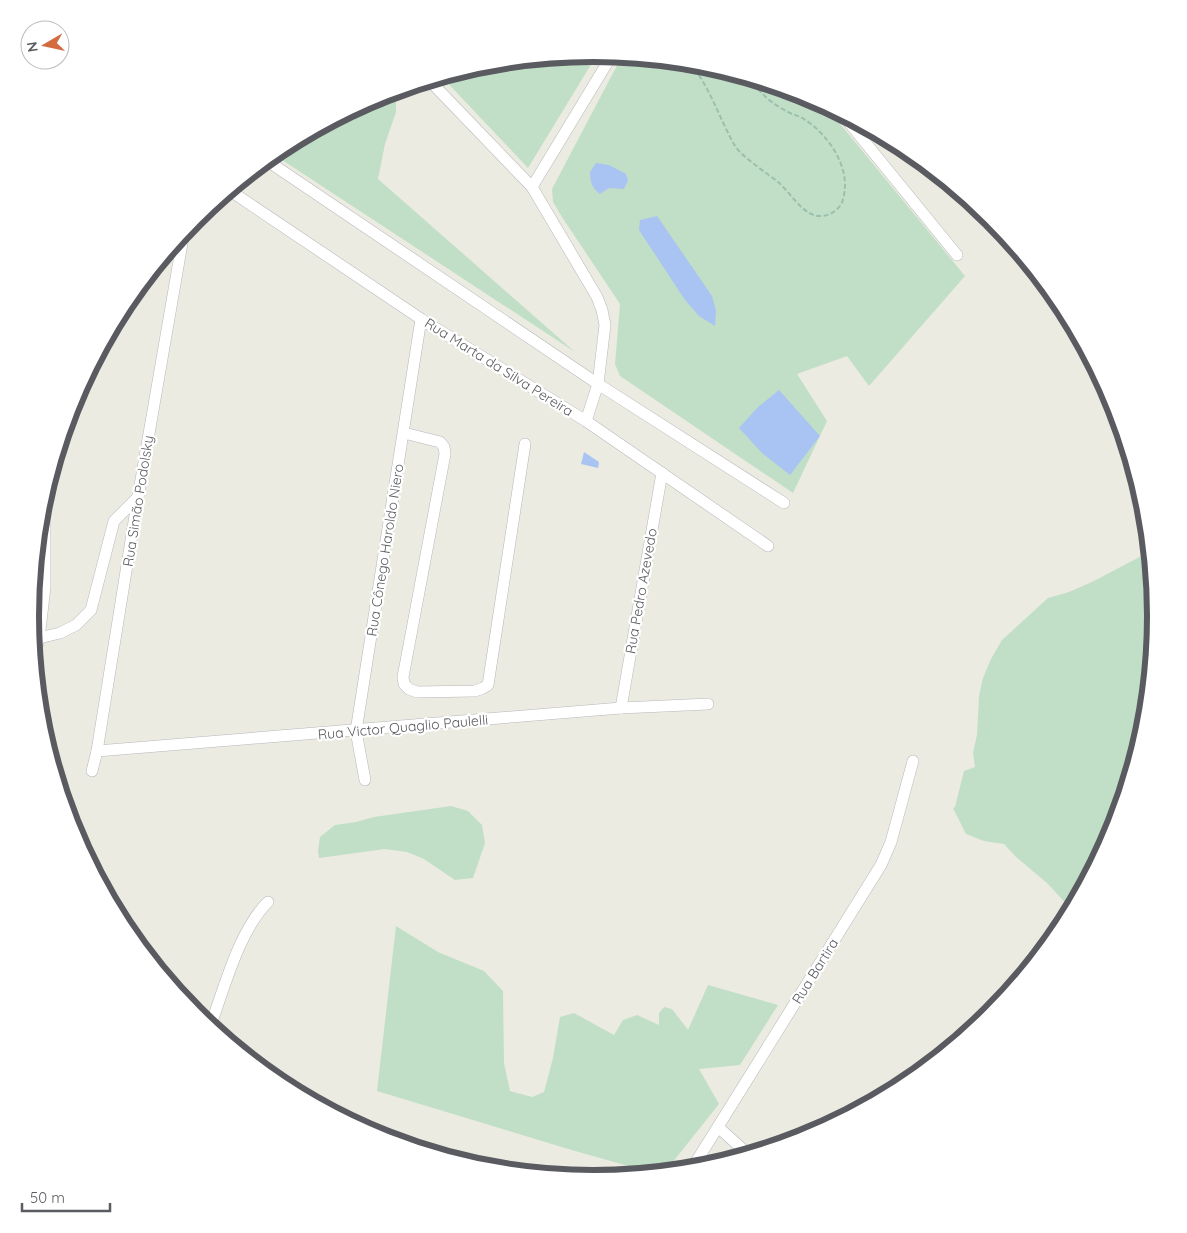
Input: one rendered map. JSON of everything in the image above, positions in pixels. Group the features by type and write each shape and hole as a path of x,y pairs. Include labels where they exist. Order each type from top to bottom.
{"street":[{"path":"532,187 608,62"},
{"path":"435,85 532,187 597,297 605,326 598,384 586,421"},
{"path":"851,126 957,255"},
{"path":"272,164 598,384 784,503"},
{"name":"Rua Marta da Silva Pereira","path":"234,194 421,319 586,421 768,546"},
{"name":"Rua Simão Podolsky","path":"92,771 97,751 138,496 182,245"},
{"name":"Rua Cônego Haroldo Niero","path":"365,780 356,731 421,319"},
{"path":"404,432 440,442 444,447 445,454 403,677 404,684 409,689 417,692 475,691 488,684 525,444"},
{"name":"Rua Pedro Azevedo","path":"621,708 662,473"},
{"path":"40,638 60,633 76,625 91,610 114,521 138,496"},
{"path":"39,634 45,587 46,528"},
{"name":"Rua Victor Quaglio Paulelli","path":"97,751 621,708 708,704"},
{"name":"Rua Bartira","path":"696,1162 881,865 891,842 913,761"},
{"path":"213,1020 242,941 258,912 268,902"},
{"path":"718,1127 744,1150"}],"path":[{"path":"697,71 736,147 788,190 798,204 809,214 817,216 828,215 837,210 843,201 846,182 841,163 833,149 810,123 782,108 762,94 757,87"}],"green space":[{"path":"592,62 528,168 447,82 485,72 521,66"},
{"path":"618,63 666,66 702,72 772,91 834,117 965,276 869,386 847,356 797,374 827,421 793,493 620,376 615,364 620,304 553,202 552,189"},
{"path":"396,98 396,112 385,144 378,179 575,352 280,159 348,119"},
{"path":"1145,554 1148,616 1147,653 1138,725 1119,795 1091,862 1067,905 1047,883 1016,857 1004,844 984,841 966,834 953,808 955,807 964,771 975,767 973,753 977,735 979,696 983,678 1002,640 1048,598 1069,592"},
{"path":"451,806 468,811 482,825 485,843 473,878 455,880 424,859 407,852 385,849 319,858 320,837 335,825 374,817"},
{"path":"396,926 438,952 484,971 503,991 504,1063 510,1091 532,1097 544,1092 553,1058 560,1017 574,1013 614,1035 623,1020 637,1015 659,1025 659,1013 664,1007 672,1009 688,1030 708,985 778,1005 740,1065 699,1069 719,1104 669,1166 640,1169 377,1091"}],"water":[{"path":"596,163 609,165 626,174 628,180 624,189 609,188 600,194 597,192 590,176 590,172"},
{"path":"657,216 712,296 716,311 715,326 699,316 685,300 639,230 640,220"},
{"path":"779,390 820,436 790,475 762,453 739,428 758,407"},
{"path":"584,452 599,462 598,468 581,464"}]}
